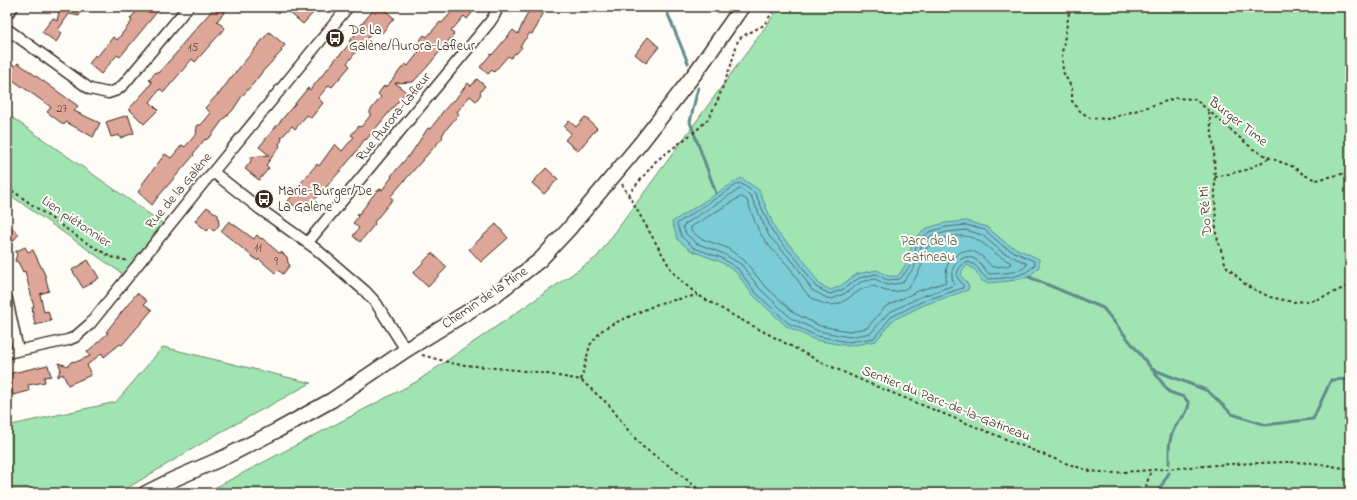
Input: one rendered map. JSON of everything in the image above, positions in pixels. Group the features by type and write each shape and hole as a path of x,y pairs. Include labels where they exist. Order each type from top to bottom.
{"street":[{"path":"7,14 14,7"},
{"path":"7,29 90,89 108,93 116,90 124,84 188,7"},
{"name":"Rue Aurora-Lafleur","path":"308,242 490,22 498,7"},
{"name":"Chemin de la Mine","path":"146,493 225,457 308,414 351,389 406,350 494,295 540,260 555,246 669,108 742,7"},
{"name":"Rue de la Galène","path":"7,352 60,343 75,337 90,324 204,182 214,172 344,8"},
{"path":"214,172 260,209 308,242 365,291 376,303 406,350"},
{"path":"7,299 18,350"}],"path":[{"path":"628,194 656,161 698,129 708,119 717,102 731,65 738,40 742,36 764,25 776,7"},
{"name":"Burger Time","path":"1070,7 1062,53 1063,72 1072,88 1072,101 1080,111 1090,118 1109,119 1176,98 1195,100 1253,149 1270,158 1294,167 1304,175 1316,180 1350,172"},
{"name":"Do Ré Mi","path":"1208,111 1214,148 1216,234 1226,266 1247,286 1270,297 1293,302 1315,300 1350,284"},
{"path":"1214,177 1246,170 1270,158"},
{"name":"Sentier du Parc-de-la-Gatineau","path":"616,173 672,271 681,281 698,295 734,316 836,369 1062,462 1090,471 1111,473 1230,464 1288,462 1350,469"},
{"name":"Lien piétonnier","path":"7,187 82,240 110,257 138,264"},
{"path":"581,380 590,345 600,331 610,325 660,303 698,295"},
{"path":"406,350 456,364 536,372 581,380 609,405 643,448 675,470 703,493"},
{"path":"1144,493 1151,470"}],"green space":[{"name":"Parc de la Gatineau","path":"780,7 1350,7 1350,493 205,493 416,382 597,257"},
{"path":"7,114 168,227 127,277 7,193"},
{"path":"163,347 311,383 219,433 119,493 7,493 7,426 116,402"}],"water":[{"path":"741,178 759,190 776,231 802,258 820,285 831,290 840,286 857,274 877,270 888,276 898,276 906,264 914,239 927,228 945,223 966,221 987,227 1007,244 1039,259 1039,267 1029,277 1010,281 987,283 982,281 976,271 968,265 962,271 961,276 969,286 968,290 924,305 893,320 876,341 849,346 815,340 786,326 752,294 736,272 721,262 692,251 678,240 672,222"}],"building":[{"path":"54,7 82,7 79,16 69,14 58,30 62,33 56,42 42,32 53,18 57,21 59,12 54,10"},
{"path":"140,7 161,7 120,57 117,55 101,74 89,64 95,55 97,57 113,37 117,40 132,21 130,19"},
{"path":"215,7 229,7 217,21 225,28 195,62 192,59 164,92 160,89 150,102 158,110 144,124 129,109 148,88 152,82 149,80 156,72 158,73 180,49 179,48"},
{"path":"283,7 308,7 314,12 303,24"},
{"path":"376,7 381,7 394,18 382,33 376,28 347,63 350,66 332,87 329,85 318,98 323,103 311,118 307,115 295,129 292,126 281,138 282,140 279,144 280,146 266,165 269,168 259,180 245,169 251,161 251,157 269,155 259,147 308,88 310,90 351,42 349,41 355,35 356,31"},
{"path":"453,7 477,7 467,19 464,16 451,31 454,34 413,82 395,83 406,92 303,213 288,201 292,196 291,195 317,164 319,166 335,144 342,151 354,137 351,135 359,126 361,127 370,116 370,111 381,97 378,94 383,87 388,85 405,64 408,66 419,52 414,48 424,35 427,37 440,22 442,23 455,8"},
{"path":"531,7 541,8 543,14 536,28 520,46 522,47 516,54 515,53 511,58 508,56 494,72 492,70 488,74 480,67 513,30 518,34"},
{"path":"269,32 285,45 281,50 282,51 242,96 233,110 225,117 211,136 206,140 205,139 193,154 194,155 152,205 138,192 143,183 165,154 171,158 182,145 185,147 197,133 197,125 201,125 211,113 205,108 219,94"},
{"path":"648,37 659,47 646,63 635,54"},
{"path":"7,62 15,66 18,63 78,106 74,111 100,123 93,137 66,122 64,125 47,112 51,107 7,76"},
{"path":"477,79 485,86 480,92 481,94 476,101 470,96 457,112 459,114 444,132 443,137 390,197 393,199 360,242 353,236 359,228 353,223 358,217 357,214 360,213 375,193 380,189 382,190 392,177 391,176 412,152 428,128 430,129 440,115 453,100 454,101 468,83 471,86"},
{"path":"128,115 134,133 120,138 119,135 111,137 106,122"},
{"path":"585,117 597,128 578,151 565,140 571,133 564,127 569,121 576,127"},
{"path":"546,168 558,179 544,194 532,183"},
{"path":"207,207 218,215 219,225 214,231 210,228 207,231 195,221"},
{"path":"229,221 254,239 257,235 261,239 262,238 279,253 281,252 287,257 290,265 283,274 278,270 275,273 259,259 258,261 221,231"},
{"path":"496,224 508,238 481,262 469,249"},
{"path":"11,227 19,234 7,248 7,232"},
{"path":"25,247 28,252 33,250 45,275 49,291 40,294 44,312 48,311 51,321 35,325 32,307 34,307 25,271 23,272 18,262 15,261 17,254 15,252"},
{"path":"432,253 447,267 428,287 413,273"},
{"path":"88,260 99,278 83,288 72,270"},
{"path":"137,293 147,301 144,304 152,310 122,345 120,344 104,357 102,353 87,365 91,375 68,385 63,374 57,377 61,369 58,363 68,366 71,362 76,362 90,356 87,352 108,333 106,332"},
{"path":"48,365 51,376 44,377 45,382 28,385 29,391 13,395 8,374"}],"waterway":[{"path":"665,7 688,63"},
{"path":"698,88 690,122 716,193"},
{"path":"1029,277 1103,308 1152,369 1208,391 1232,414 1266,425 1313,419 1331,380 1350,379"},
{"path":"1152,369 1169,392 1184,397 1189,403 1187,411 1177,423 1171,436 1169,445 1169,464"},
{"path":"1157,493 1169,473"}],"place":[{"name":"De La Galène/Aurora-Lafleur","path":"335,38"},
{"name":"Marie-Burger/De La Galène","path":"264,199"}]}
